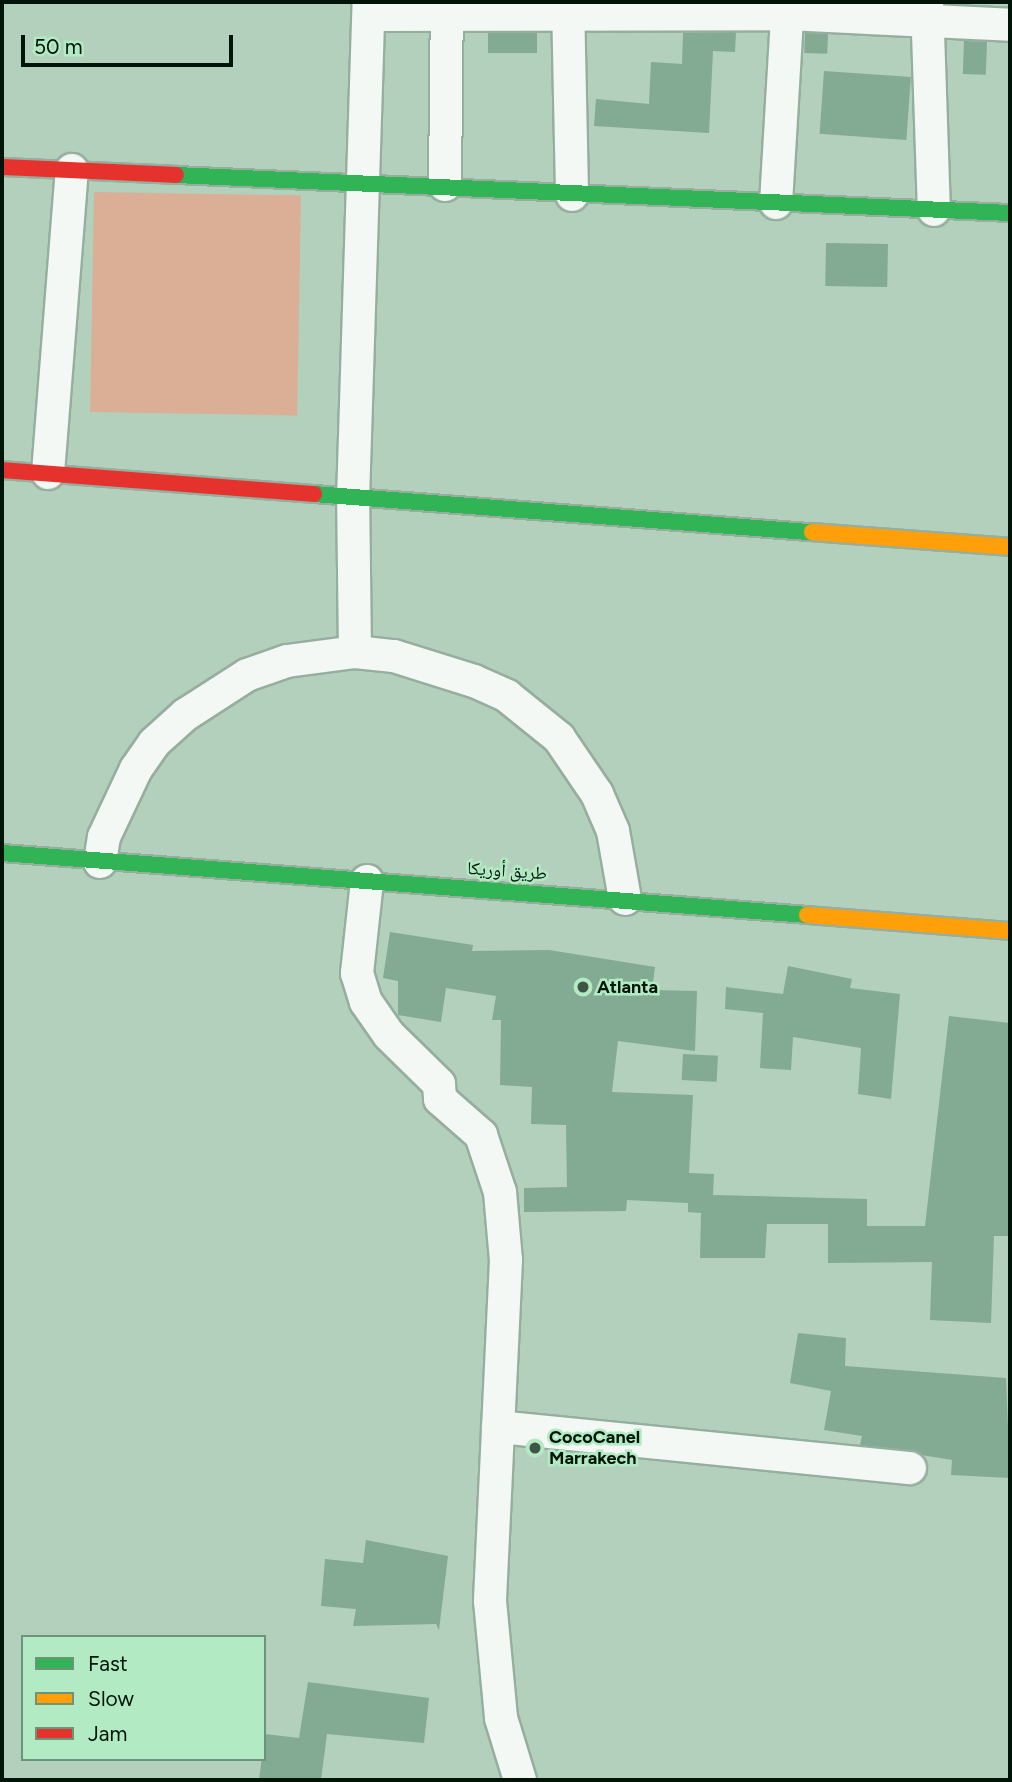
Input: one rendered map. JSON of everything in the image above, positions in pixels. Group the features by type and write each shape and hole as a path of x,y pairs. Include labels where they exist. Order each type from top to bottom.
{"street":[{"path":"445,185 447,7"},
{"path":"568,7 572,195"},
{"path":"355,652 354,499 369,8 927,10 1010,25"},
{"path":"776,203 788,8"},
{"path":"927,10 934,210"},
{"path":"2,167 362,186 445,185 572,195 1010,212"},
{"path":"48,473 72,170"},
{"path":"2,470 354,499 1010,547"},
{"path":"100,862 104,837 136,769 154,743 185,715 247,675 287,661 355,652 394,656 474,681 507,696 559,738 597,794 613,831 625,899"},
{"name":"طريق أوريكا","path":"2,853 625,899 1010,931"},
{"path":"367,881 357,973 366,1002 389,1035 439,1084 440,1099 481,1135 500,1192 506,1260 490,1601 492,1665 520,1780"},
{"path":"499,1427 910,1468"}],"shaded area":[{"path":"94,192 301,196 297,416 90,412"}],"building":[{"path":"736,32 735,52 713,51 709,133 594,126 596,99 649,104 651,62 682,64 683,33"},
{"path":"488,33 537,33 537,53 488,53"},
{"path":"805,33 828,34 827,54 804,53"},
{"path":"964,41 987,42 986,75 963,74"},
{"path":"824,71 911,77 906,140 820,134"},
{"path":"826,243 888,244 887,287 825,286"},
{"path":"390,932 473,945 472,951 549,950 655,967 652,990 697,991 695,1051 618,1041 612,1092 693,1095 689,1173 714,1174 713,1195 867,1199 867,1226 925,1226 949,1016 1010,1023 1010,1236 994,1236 991,1323 930,1320 932,1262 828,1263 828,1224 767,1224 765,1258 700,1258 701,1213 688,1212 688,1203 627,1200 626,1211 524,1212 524,1188 567,1187 566,1125 531,1124 532,1087 500,1085 501,1020 492,1020 496,996 446,988 441,1022 398,1015 398,981 383,978"},
{"path":"788,966 852,979 850,988 900,994 891,1099 858,1094 861,1048 793,1037 791,1070 760,1068 763,1013 725,1009 726,987 783,994"},
{"path":"683,1054 718,1056 717,1082 682,1080"},
{"path":"798,1333 846,1338 845,1366 1006,1378 1010,1478 951,1475 952,1460 860,1445 862,1436 824,1430 831,1391 790,1383"},
{"path":"366,1540 448,1556 439,1630 436,1624 353,1626 356,1609 321,1606 325,1559 363,1563"},
{"path":"308,1682 429,1698 424,1743 327,1734 321,1780 259,1780 261,1761 266,1761 266,1734 299,1738"}],"traffic: fast":[{"path":"176,175 1010,213"},
{"path":"314,494 812,532"},
{"path":"2,853 807,915"}],"traffic: slow":[{"path":"812,532 1010,547"},
{"path":"807,915 1010,931"}],"traffic: jam":[{"path":"2,167 176,175"},
{"path":"2,470 314,494"}],"place":[{"name":"Atlanta","path":"583,987"},
{"name":"CocoCanel Marrakech","path":"535,1448"}]}
